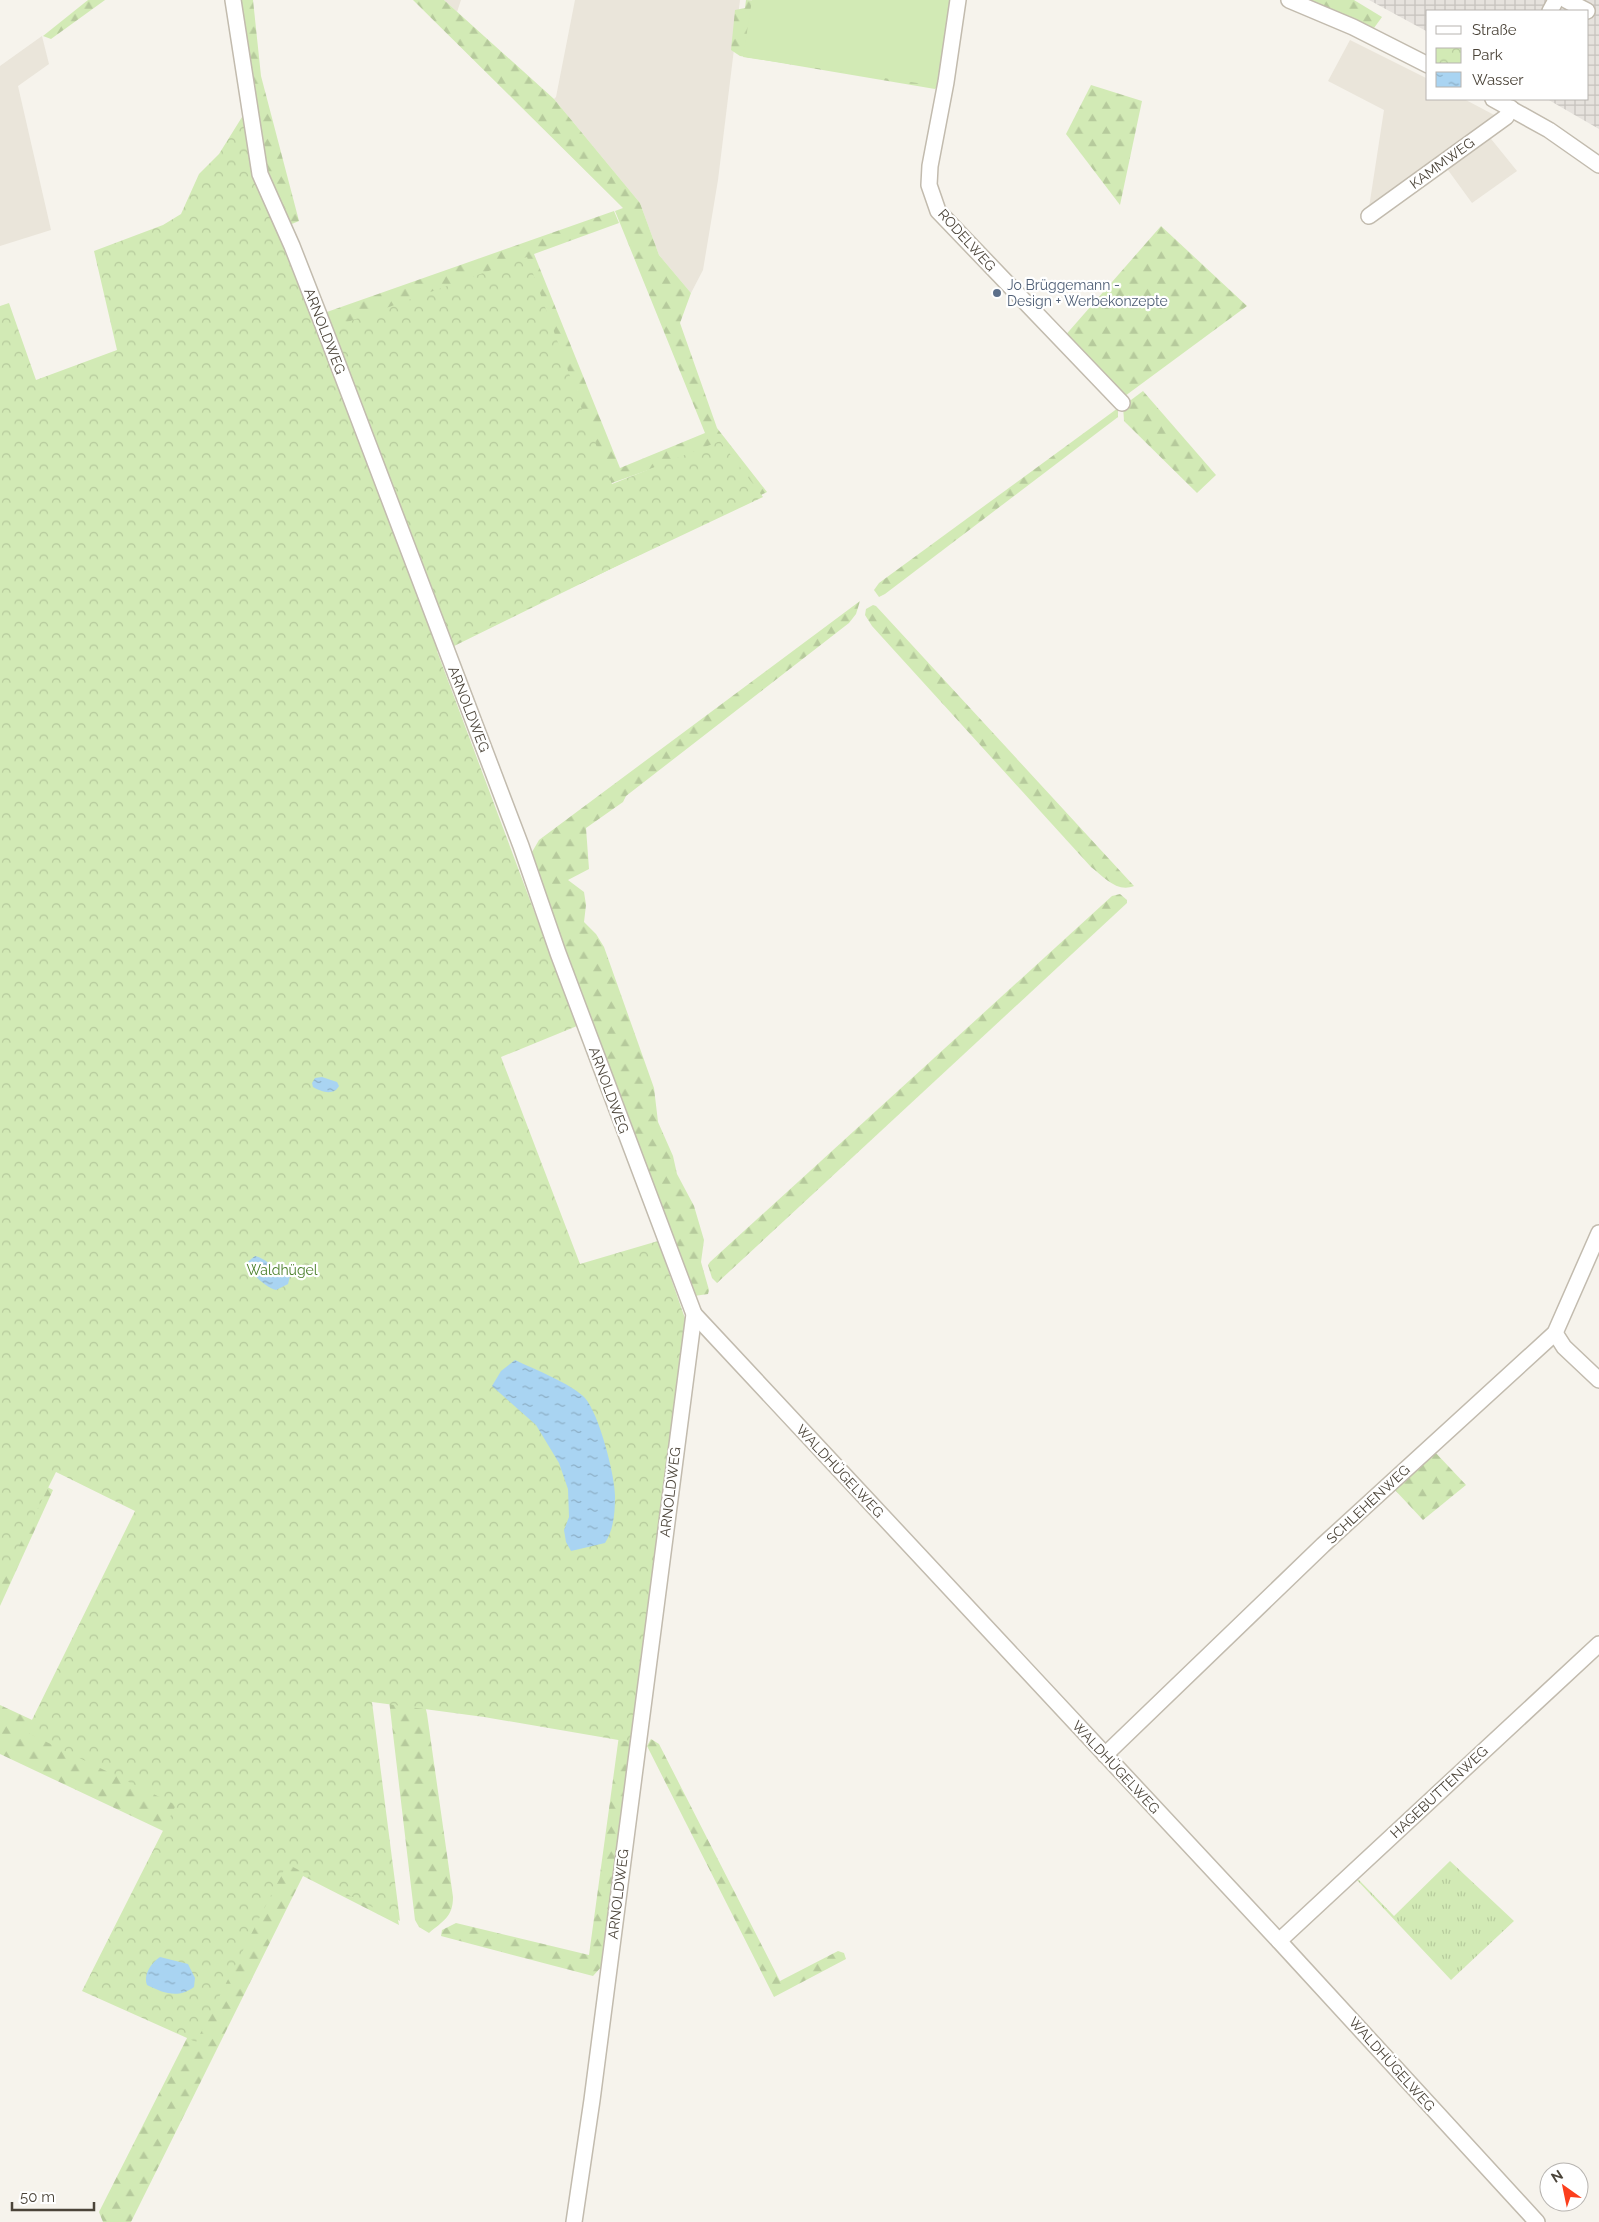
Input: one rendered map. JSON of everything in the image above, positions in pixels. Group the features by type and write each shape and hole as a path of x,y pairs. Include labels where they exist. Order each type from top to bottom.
{"street":[{"name":"ARNOLDWEG","path":"233,0 260,174 292,246 335,356 521,846 558,953 694,1314 592,2100 574,2222"},
{"name":"RODELWEG","path":"958,0 946,82 930,166 929,185 938,211 1122,403"},
{"path":"1289,0 1353,27 1426,64"},
{"path":"1566,0 1586,10"},
{"path":"1502,102 1549,130 1599,165"},
{"name":"KAMMWEG","path":"1369,216 1506,117 1502,102"},
{"name":"SCHLEHENWEG","path":"1105,1755 1324,1545 1554,1333 1599,1233"},
{"name":"WALDHÜGELWEG","path":"694,1314 1279,1941 1537,2222"},
{"path":"1554,1333 1564,1347 1599,1380"},
{"name":"HAGEBUTTENWEG","path":"1279,1941 1599,1644"}],"shaded area":[{"path":"444,0 461,0 457,12"},
{"path":"575,0 740,0 718,180 703,270 691,293 659,255 640,203 554,99 556,97"},
{"path":"1369,0 1599,0 1599,129 1549,100 1589,100 1589,10 1426,10 1426,31"},
{"path":"42,36 49,64 18,86 51,230 0,246 0,66"},
{"path":"1350,40 1426,78 1426,100 1466,100 1498,117 1483,129 1517,171 1472,203 1440,159 1368,214 1384,110 1328,81"}],"green space":[{"path":"88,0 105,0 51,39 43,36"},
{"path":"240,0 253,0 261,76 299,221 287,226 263,173"},
{"path":"413,0 444,0 554,99 640,203 659,255 691,293 680,323 717,428 767,492 450,648 444,636 693,454 598,488 329,330 324,313 614,211 619,223 534,254 620,468 705,433 615,211 623,208"},
{"path":"746,0 950,12 941,83 935,89 740,56 731,50 735,10 745,8"},
{"path":"752,0 950,0 937,86 743,57"},
{"path":"1307,0 1354,0 1382,17 1374,28"},
{"path":"1091,85 1142,101 1120,205 1066,134"},
{"name":"Waldhügel","path":"247,109 258,179 317,333 527,257 584,415 612,484 720,441 763,497 437,651 577,1026 501,1057 580,1264 658,1241 687,1324 630,1742 484,1717 372,1702 400,1921 287,1864 196,2042 82,1991 176,1805 26,1732 135,1511 56,1472 0,1584 0,306 9,303 36,380 117,350 94,251 163,225 181,214 199,174 219,154"},
{"path":"1161,226 1247,306 1125,396 1063,338"},
{"path":"1143,391 1216,475 1197,493 1124,421 1123,406"},
{"path":"1118,408 1118,417 879,597 874,590 879,583"},
{"path":"860,601 856,614 849,623 626,796 623,802 586,828 589,869 568,880 584,892 586,905 584,922 596,934 604,947 654,1088 658,1122 673,1156 677,1174 694,1206 704,1240 701,1262 709,1290 708,1294 694,1296 557,930 532,852 539,840"},
{"path":"873,605 876,606 1134,886 1128,888 1116,886 1091,867 872,626 865,615 866,609"},
{"path":"1120,894 1127,900 1127,903 717,1283 712,1278 708,1265 710,1262 1112,896"},
{"path":"0,1415 414,1658 427,1714 453,1897 453,1904 449,1914 443,1922 429,1933 419,1927 415,1920 387,1683"},
{"path":"1434,1451 1466,1485 1423,1520 1394,1489"},
{"path":"0,1462 53,1490 0,1606"},
{"path":"638,1698 603,1965 593,1976 441,1936 442,1930 456,1923 589,1955 624,1699"},
{"path":"0,1705 391,1887 399,1925 303,1876 131,2222 103,2222 99,2212 267,1880 0,1754"},
{"path":"651,1739 659,1744 780,1981 838,1951 844,1953 846,1959 774,1997 647,1746"},
{"path":"1450,1861 1514,1921 1451,1980 1356,1879 1394,1916"}],"water":[{"path":"322,1077 337,1082 339,1086 331,1092 323,1092 313,1087 312,1083 315,1078"},
{"path":"255,1256 290,1276 288,1284 276,1290 259,1280 245,1264"},
{"path":"515,1360 571,1387 585,1398 596,1417 609,1460 614,1486 613,1520 605,1543 571,1551 566,1542 564,1530 569,1517 568,1489 559,1463 536,1425 492,1386 501,1371"},
{"path":"160,1957 188,1964 195,1978 194,1987 182,1993 170,1994 147,1985 146,1977 149,1970"}],"place":[{"name":"Jo Brüggemann - Design + Werbekonzepte","path":"997,293"}]}
